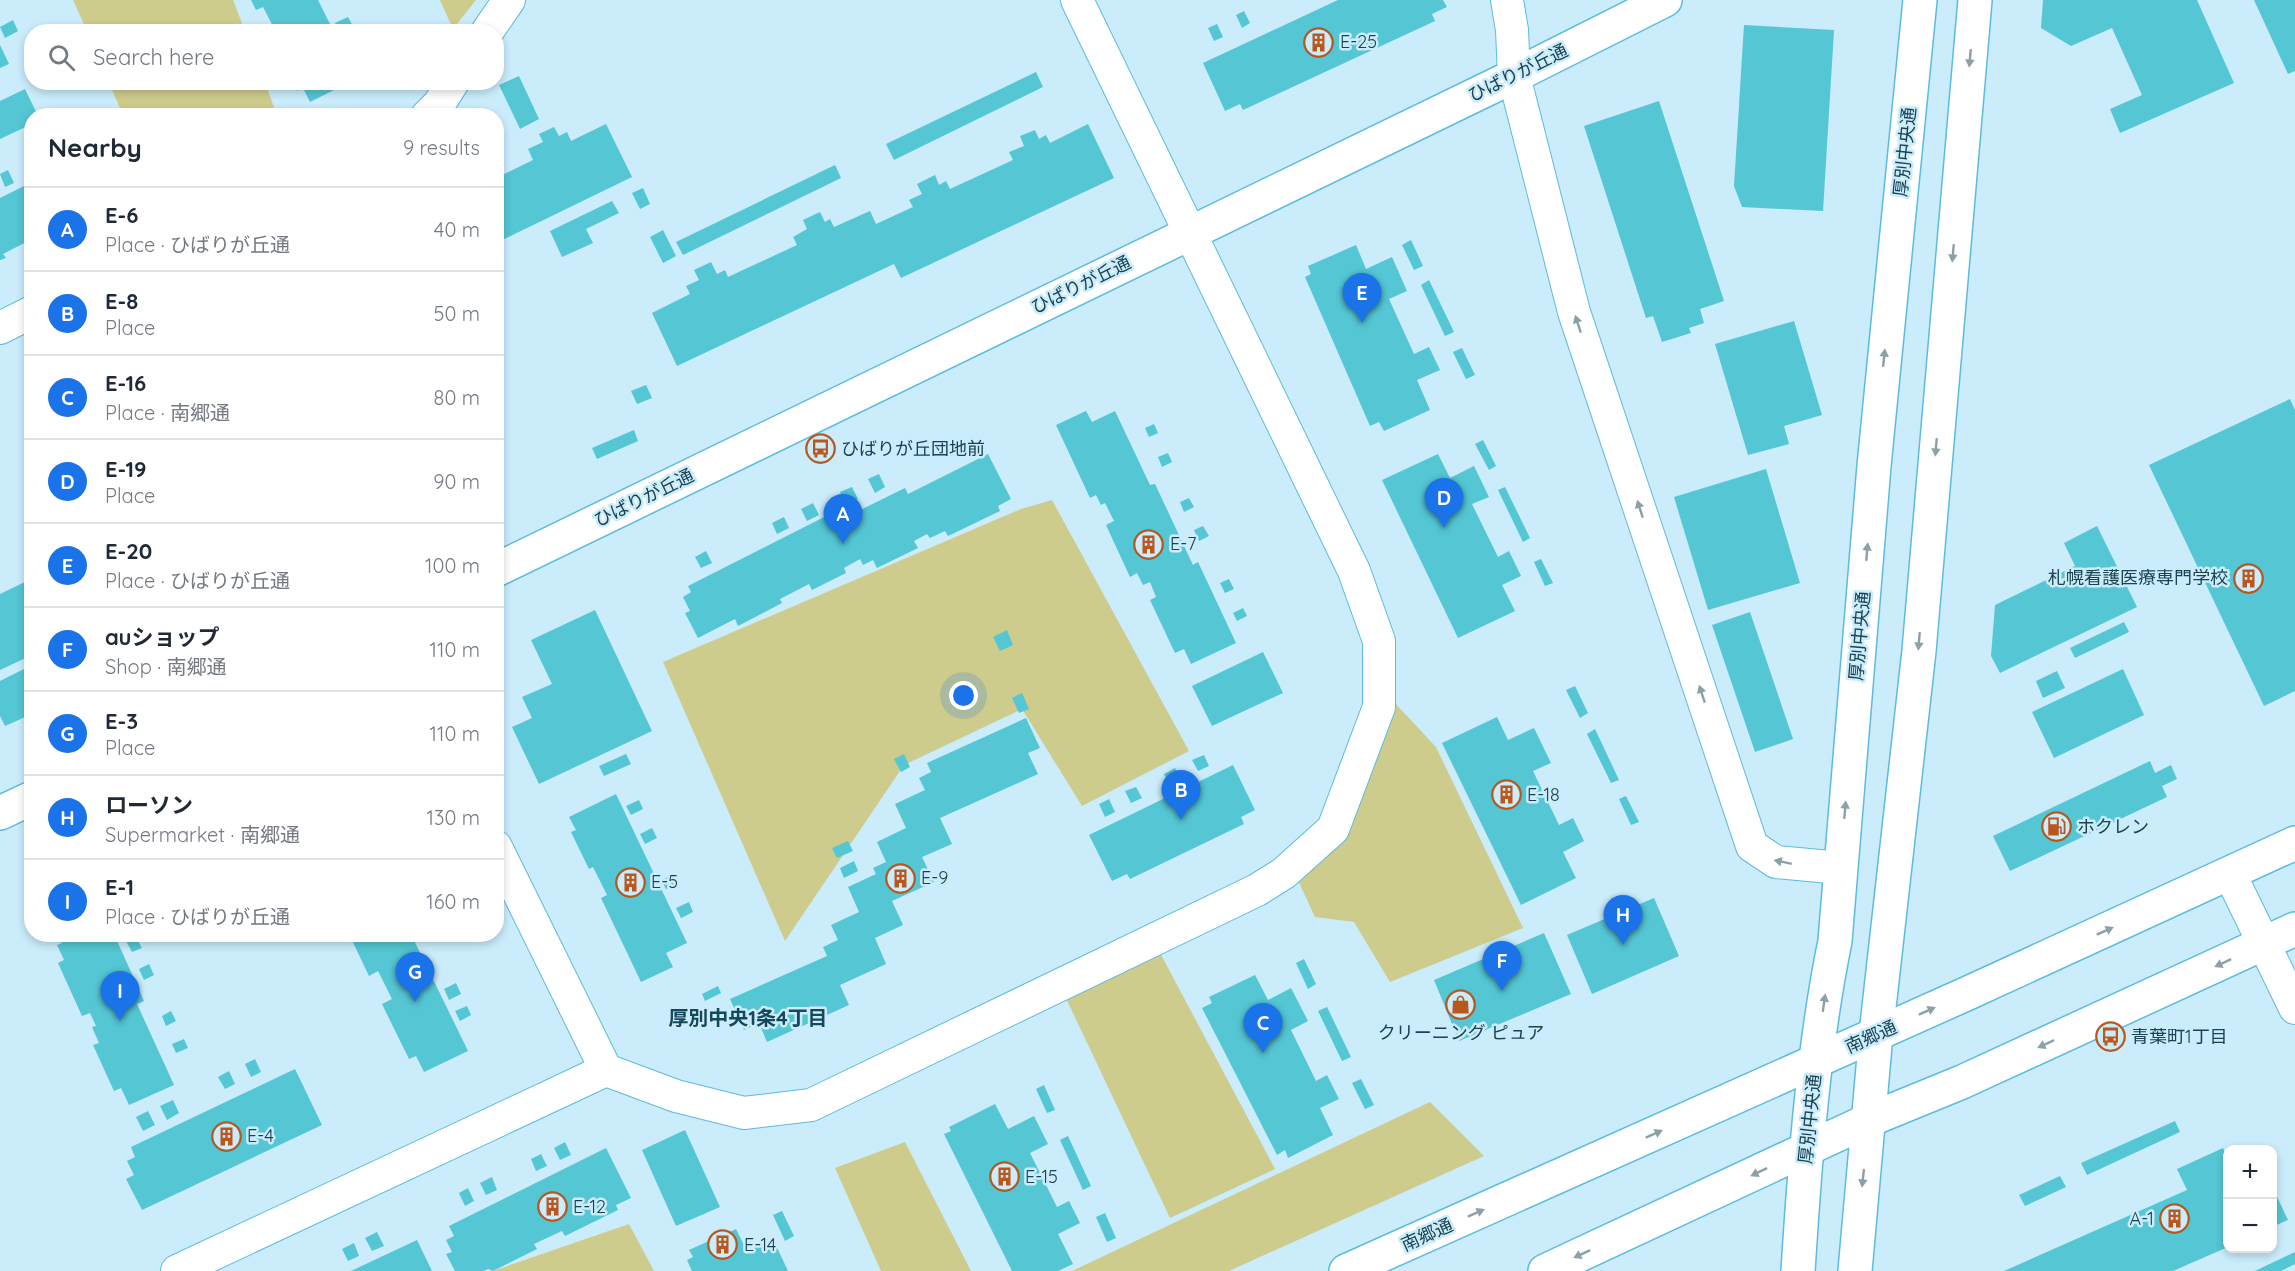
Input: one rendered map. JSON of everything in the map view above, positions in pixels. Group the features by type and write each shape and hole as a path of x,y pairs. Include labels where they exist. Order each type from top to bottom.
{"street":[{"path":"492,24 509,0"},
{"path":"504,863 606,1070 676,1096 744,1113 811,1106 1257,890 1284,873 1333,829 1379,707 1379,641 1354,571 1077,0"},
{"path":"1506,0 1512,30 1514,76 1574,312 1752,846 1776,862 1840,868"},
{"name":"ひばりが丘通","path":"504,566 1514,76 1665,0"},
{"name":"厚別中央通","path":"1798,1271 1816,1061 1827,976 1835,941 1875,454 1920,0"},
{"path":"1856,1271 1876,1034 1918,651 1975,0"},
{"path":"435,108 448,90"},
{"path":"0,328 24,316"},
{"path":"0,813 24,802"},
{"name":"南郷通","path":"1346,1271 1876,1034 2295,843"},
{"path":"2230,874 2295,1008"},
{"path":"1545,1271 1869,1120 1962,1082 2295,929"},
{"path":"177,1271 606,1070"}],"shaded area":[{"path":"73,0 233,0 242,24 84,24"},
{"path":"440,0 476,0 457,24 451,24"},
{"path":"112,90 268,90 274,108 120,108"},
{"path":"1052,500 1189,751 1082,806 1022,709 904,765 785,941 663,662 1021,509"},
{"path":"1393,701 1436,747 1523,928 1390,982 1354,922 1315,917 1296,876"},
{"path":"1159,951 1275,1169 1170,1218 1063,992"},
{"path":"1430,1102 1484,1156 1229,1271 1072,1271"},
{"path":"905,1142 971,1271 881,1271 835,1168"},
{"path":"629,1224 654,1271 493,1271"}],"building":[{"path":"251,0 318,0 330,24 272,24 263,7 256,10"},
{"name":"E-25","path":"1338,0 1443,0 1447,7 1432,14 1435,21 1243,110 1240,104 1225,111 1203,63"},
{"path":"2043,0 2197,0 2234,83 2120,133 2110,109 2142,95 2112,28 2071,46 2041,28"},
{"path":"2254,0 2295,0 2295,71 2288,74"},
{"path":"1244,11 1250,23 1242,28 1236,15"},
{"path":"348,17 352,24 335,24"},
{"path":"13,20 18,31 5,38 0,27"},
{"path":"1217,24 1223,37 1214,41 1208,28"},
{"path":"1744,25 1834,30 1823,211 1742,207 1734,186"},
{"path":"0,45 9,64 0,68"},
{"path":"1036,72 1043,87 894,160 886,144"},
{"path":"519,76 539,119 520,129 501,90 504,90 504,83"},
{"path":"24,89 34,108 24,108 24,128 0,139 0,101"},
{"path":"304,90 334,90 310,102"},
{"path":"1659,101 1724,301 1700,309 1704,323 1689,328 1691,333 1662,342 1653,316 1646,318 1584,126"},
{"path":"606,124 632,177 504,239 504,174 533,160 528,149 543,142 539,134 554,127 559,136 567,132 571,141"},
{"path":"1088,124 1114,178 901,278 894,264 677,366 652,313 690,294 686,286 699,280 694,270 711,262 717,274 725,270 728,277 797,245 793,237 807,229 803,220 820,212 825,222 830,219 834,227 870,211 876,224 913,207 909,200 922,194 917,184 935,175 939,185 946,181 950,189 1013,160 1009,152 1024,146 1020,136 1035,130 1039,139 1046,135 1050,143"},
{"path":"835,165 841,178 683,255 676,242"},
{"path":"8,170 14,183 5,187 0,174"},
{"path":"24,186 24,243 3,254 6,258 0,260 0,198"},
{"path":"643,188 650,204 640,209 632,193"},
{"path":"612,201 619,213 586,229 593,243 562,257 550,231"},
{"path":"663,230 676,256 663,263 650,237"},
{"path":"1411,240 1423,266 1414,270 1402,245"},
{"path":"1356,245 1366,269 1392,257 1407,291 1389,299 1414,354 1429,347 1440,370 1417,380 1430,410 1384,431 1379,422 1370,426 1305,277 1311,274 1308,266"},
{"path":"1429,280 1454,332 1445,336 1421,285"},
{"path":"1794,321 1822,415 1784,426 1789,444 1748,455 1715,344"},
{"path":"1462,348 1475,375 1466,379 1453,352"},
{"path":"646,385 652,398 637,404 631,391"},
{"name":"札幌看護医療専門学校","path":"2290,399 2295,410 2295,691 2264,706 2149,465"},
{"name":"E-7","path":"1086,411 1092,422 1115,411 1150,485 1155,484 1193,565 1198,562 1236,643 1191,664 1184,649 1175,653 1150,600 1156,597 1150,582 1143,585 1137,573 1130,577 1106,525 1114,521 1105,503 1101,505 1096,495 1090,498 1056,425"},
{"path":"1154,424 1158,433 1149,437 1145,428"},
{"path":"634,430 638,441 597,459 592,448"},
{"path":"956,440 961,451 951,456 946,445"},
{"path":"1483,440 1496,466 1489,470 1475,444"},
{"path":"1168,453 1172,462 1162,467 1158,457"},
{"path":"988,454 1011,499 998,506 1000,511 948,536 945,531 930,538 927,534 914,541 918,548 877,568 873,560 863,565 860,559 844,568 846,573 812,590 809,584 780,599 782,603 738,626 735,619 698,638 685,613 690,611 683,597 691,592 688,586 836,511 840,520 905,488 908,494"},
{"path":"1438,454 1450,478 1474,466 1489,497 1472,504 1498,557 1509,551 1521,576 1502,585 1515,611 1458,638 1382,480"},
{"path":"1766,469 1800,583 1708,610 1674,497"},
{"path":"879,474 885,487 875,493 868,479"},
{"path":"852,487 858,499 846,505 840,492"},
{"path":"1505,487 1530,538 1523,542 1498,490"},
{"path":"1189,498 1194,507 1184,512 1180,502"},
{"path":"813,503 819,515 807,521 801,509"},
{"path":"784,517 789,528 777,534 772,523"},
{"path":"1203,526 1209,536 1199,541 1194,530"},
{"path":"2097,526 2137,607 2000,673 1991,656 1995,605 2075,566 2064,543"},
{"path":"706,551 712,563 701,568 695,557"},
{"path":"1541,559 1553,583 1545,586 1534,562"},
{"path":"1229,579 1234,589 1225,593 1220,583"},
{"path":"24,582 24,659 0,670 0,594"},
{"path":"1243,608 1247,616 1237,621 1233,613"},
{"path":"595,610 652,731 539,784 512,727 532,718 522,697 552,684 531,640"},
{"path":"1750,612 1793,739 1755,752 1712,625"},
{"path":"2124,622 2129,632 2075,658 2070,648"},
{"path":"1007,630 1013,645 1000,651 993,637"},
{"path":"1263,652 1283,693 1212,726 1192,686"},
{"path":"24,669 24,718 5,726 0,716 0,681"},
{"path":"2123,669 2144,715 2054,758 2032,712"},
{"path":"2057,671 2065,688 2043,698 2036,681"},
{"path":"1575,686 1588,713 1580,718 1566,690"},
{"path":"1022,693 1029,709 1019,713 1012,698"},
{"name":"E-18","path":"1497,717 1508,740 1534,728 1551,763 1533,771 1559,825 1573,818 1584,841 1563,852 1576,878 1521,905 1442,743"},
{"name":"E-9","path":"1026,718 1040,748 1028,753 1038,774 940,818 952,844 922,857 934,882 892,901 903,925 875,938 886,964 840,985 849,1005 767,1042 759,1023 744,1030 730,999 827,956 823,947 838,940 831,925 859,912 848,887 876,874 873,868 886,862 877,842 906,828 895,804 925,790 919,778 931,772 927,763"},
{"path":"1595,729 1619,780 1611,783 1587,734"},
{"path":"626,754 631,764 604,776 599,766"},
{"path":"904,754 910,767 901,772 894,759"},
{"path":"1204,755 1209,766 1198,771 1192,760"},
{"path":"2150,761 2155,773 2171,765 2177,779 2162,786 2167,797 2010,871 1993,836"},
{"path":"1233,765 1255,810 1241,817 1244,824 1130,879 1127,874 1112,881 1089,835"},
{"path":"1175,768 1181,780 1170,786 1164,774"},
{"path":"1136,787 1142,798 1131,803 1125,791"},
{"name":"E-5","path":"616,794 687,943 666,953 673,967 641,982 601,898 607,895 593,867 589,869 571,832 576,830 569,817"},
{"path":"1626,796 1639,822 1631,825 1619,799"},
{"path":"1109,799 1115,812 1105,817 1099,804"},
{"path":"639,800 643,809 631,815 626,806"},
{"path":"652,828 657,838 645,844 640,834"},
{"path":"848,841 853,851 837,858 832,848"},
{"path":"854,861 858,871 844,878 840,868"},
{"path":"675,874 679,883 666,889 661,880"},
{"path":"1654,898 1679,956 1592,994 1567,935"},
{"path":"689,902 693,912 681,918 676,908"},
{"path":"1544,933 1571,994 1459,1041 1434,980"},
{"path":"118,942 144,1001 137,1004 174,1085 129,1105 121,1088 114,1091 93,1045 99,1043 92,1027 96,1026 90,1013 82,1016 58,963 64,960 57,945"},
{"path":"127,942 139,942 142,948 132,952"},
{"path":"353,942 415,942 468,1051 424,1072 416,1056 409,1059 382,1004 392,999 378,971 369,976"},
{"path":"1304,959 1316,984 1308,989 1296,963"},
{"path":"149,964 154,975 144,980 139,969"},
{"path":"1255,975 1268,1000 1291,988 1308,1021 1291,1030 1316,1081 1327,1075 1339,1099 1320,1108 1333,1135 1288,1158 1285,1150 1277,1155 1202,1008 1212,1003 1209,997"},
{"path":"456,983 461,994 449,1000 444,989"},
{"path":"718,986 721,993 705,1001 702,994"},
{"path":"467,1006 471,1015 460,1021 455,1011"},
{"path":"1327,1007 1351,1057 1342,1061 1318,1011"},
{"path":"171,1011 176,1021 166,1026 162,1016"},
{"path":"184,1039 188,1048 176,1053 172,1044"},
{"path":"255,1059 261,1072 251,1077 245,1064"},
{"name":"E-4","path":"295,1069 322,1125 142,1210 126,1179 134,1175 127,1161 135,1157 131,1147"},
{"path":"229,1071 235,1084 225,1089 218,1077"},
{"path":"1361,1079 1374,1105 1365,1109 1352,1083"},
{"path":"1044,1085 1055,1110 1047,1113 1036,1089"},
{"path":"173,1100 179,1113 167,1120 160,1106"},
{"name":"E-15","path":"995,1104 1008,1129 1034,1116 1048,1144 1030,1153 1057,1207 1069,1201 1080,1223 1058,1234 1073,1264 1058,1271 1012,1271 944,1134 951,1131 949,1127"},
{"path":"148,1111 155,1125 143,1131 136,1117"},
{"path":"2175,1121 2180,1132 2087,1175 2081,1163"},
{"path":"685,1130 720,1207 676,1226 642,1150"},
{"path":"1068,1136 1091,1186 1083,1190 1060,1140"},
{"path":"565,1142 571,1155 560,1160 554,1148"},
{"name":"E-12","path":"606,1148 631,1198 616,1205 618,1210 565,1236 562,1231 534,1244 537,1249 493,1271 488,1269 455,1271 446,1254 452,1252 446,1240 454,1236 449,1226"},
{"name":"A-1","path":"2223,1148 2223,1249 2173,1271 2004,1271 2187,1190 2177,1169"},
{"path":"541,1154 547,1166 536,1171 531,1159"},
{"path":"2060,1176 2066,1187 2025,1206 2019,1195"},
{"path":"492,1177 497,1190 486,1195 480,1183"},
{"path":"468,1188 474,1201 465,1206 459,1193"},
{"path":"2277,1197 2288,1220 2277,1225"},
{"path":"782,1211 794,1236 785,1241 773,1215"},
{"path":"1105,1213 1116,1238 1107,1242 1096,1217"},
{"name":"E-14","path":"736,1229 747,1251 773,1239 788,1271 692,1271 687,1260 693,1257 689,1250"},
{"path":"377,1232 384,1246 372,1251 365,1238"},
{"path":"417,1240 432,1271 351,1271"},
{"path":"354,1243 359,1256 348,1261 342,1249"},
{"path":"2295,1252 2295,1264 2281,1271 2255,1271"}],"place":[{"name":"E-25","path":"1319,42"},
{"name":"E-20","path":"1362,323"},
{"name":"ひばりが丘団地前","path":"820,449"},
{"name":"E-19","path":"1444,528"},
{"name":"E-6","path":"843,544"},
{"name":"E-7","path":"1149,544"},
{"name":"札幌看護医療専門学校","path":"2249,578"},
{"name":"E-18","path":"1506,795"},
{"name":"E-8","path":"1181,820"},
{"name":"ホクレン","path":"2056,827"},
{"name":"E-9","path":"900,878"},
{"name":"E-5","path":"630,882"},
{"name":"ローソン","path":"1623,945"},
{"name":"auショップ","path":"1502,991"},
{"name":"E-3","path":"415,1002"},
{"name":"クリーニング ピュア","path":"1461,1004"},
{"name":"E-1","path":"120,1021"},
{"name":"青葉町1丁目","path":"2110,1037"},
{"name":"E-16","path":"1263,1053"},
{"name":"E-4","path":"226,1136"},
{"name":"E-15","path":"1004,1177"},
{"name":"E-12","path":"552,1207"},
{"name":"A-1","path":"2175,1219"},
{"name":"E-14","path":"723,1245"}],"district":[{"name":"厚別中央1条4丁目","path":"748,1018"}]}
